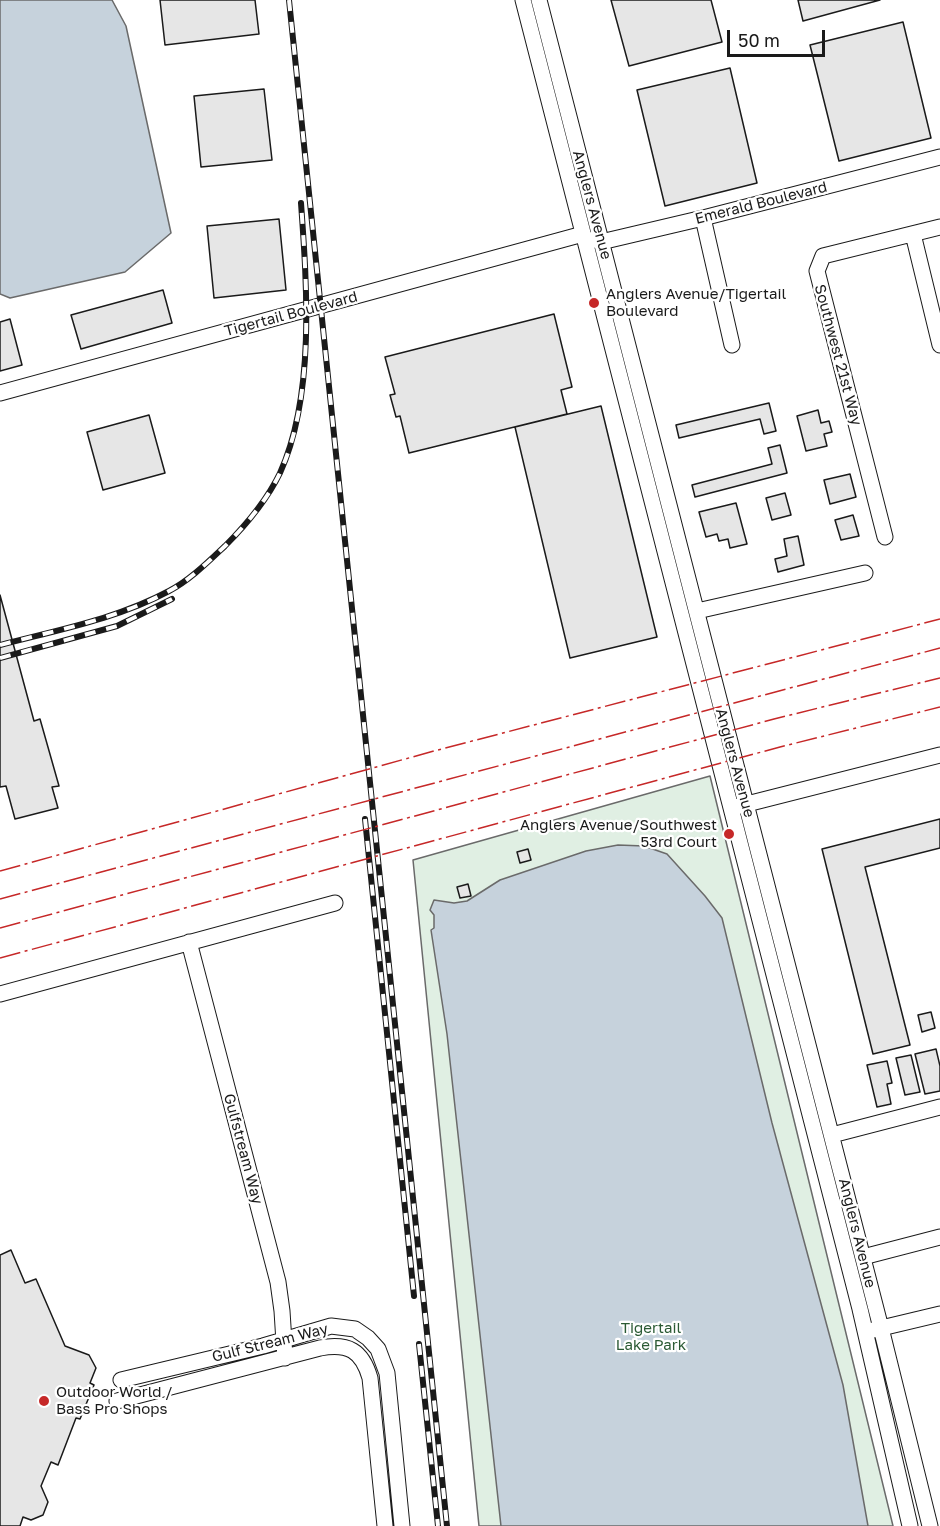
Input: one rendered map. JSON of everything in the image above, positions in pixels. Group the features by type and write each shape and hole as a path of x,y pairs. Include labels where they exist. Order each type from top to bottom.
{"street":[{"name":"Anglers Avenue","path":"522,0 865,1332 910,1526"},
{"name":"Anglers Avenue","path":"539,0 832,1135 930,1526"},
{"name":"Emerald Boulevard","path":"602,242 940,157"},
{"path":"703,218 732,345"},
{"name":"Southwest 21st Way","path":"885,537 816,271 823,256 940,227"},
{"path":"583,234 602,242"},
{"name":"Tigertail Boulevard","path":"0,393 583,234"},
{"path":"913,234 940,345"},
{"path":"697,611 865,573"},
{"path":"730,808 940,755"},
{"path":"0,994 334,903"},
{"name":"Gulfstream Way","path":"189,942 278,1282 285,1358"},
{"path":"832,1135 940,1107"},
{"path":"863,1257 940,1237"},
{"path":"865,1332 940,1314"},
{"name":"Gulf Stream Way","path":"122,1380 332,1326 355,1329 378,1349 387,1373 402,1526"},
{"name":"Gulf Stream Way","path":"117,1401 332,1346 345,1347 357,1353 366,1363 370,1378 385,1526"}],"green space":[{"name":"Tigertail Lake Park","path":"710,776 893,1526 479,1526 413,860"}],"shaded area":[{"path":"0,0 112,0 126,26 171,233 125,272 10,298 0,294"},
{"name":"Tigertail Lake Park","path":"618,845 644,846 667,854 722,918 772,1123 843,1385 868,1526 501,1526 447,1034 431,930 434,928 434,915 430,910 434,900 454,903 467,901 500,880 586,851"}],"building":[{"path":"160,0 255,0 259,34 165,45"},
{"path":"611,0 711,0 722,42 629,66"},
{"path":"798,0 880,0 803,21"},
{"path":"903,22 931,138 839,161 810,45"},
{"path":"730,68 757,183 665,206 637,90"},
{"path":"264,89 272,160 201,167 194,96"},
{"path":"279,219 286,290 214,298 207,226"},
{"path":"163,290 172,323 81,349 71,315"},
{"path":"554,314 572,387 561,390 567,414 409,453 400,416 396,417 390,395 395,394 385,357"},
{"path":"10,319 22,365 0,371 0,322"},
{"path":"769,403 776,431 764,434 760,419 679,438 676,425"},
{"path":"601,406 657,637 570,658 515,427"},
{"path":"818,410 821,423 829,421 832,432 824,434 827,446 806,451 797,416"},
{"path":"149,415 165,473 103,490 87,432"},
{"path":"780,445 787,473 695,497 692,485 772,464 768,448"},
{"path":"850,474 856,497 830,504 824,480"},
{"path":"785,493 791,515 772,520 766,498"},
{"path":"736,503 747,544 730,548 728,539 719,541 717,534 706,537 699,512"},
{"path":"853,515 859,536 841,540 835,520"},
{"path":"798,536 804,565 778,572 775,559 787,556 784,539"},
{"path":"0,595 34,721 40,719 59,786 52,787 58,808 15,819 6,786 0,787"},
{"path":"940,819 940,848 865,867 910,1045 873,1054 822,849"},
{"path":"528,849 531,860 520,863 517,852"},
{"path":"468,884 471,896 460,898 457,887"},
{"path":"931,1012 935,1028 922,1032 918,1015"},
{"path":"936,1049 940,1066 940,1091 925,1094 915,1054"},
{"path":"911,1055 920,1092 905,1095 896,1058"},
{"path":"887,1061 892,1083 887,1084 891,1104 877,1107 867,1065"},
{"name":"Outdoor World / Bass Pro Shops","path":"11,1250 25,1283 36,1279 65,1346 89,1355 96,1368 90,1383 94,1385 80,1419 76,1418 58,1465 51,1462 41,1486 48,1502 43,1515 31,1520 23,1517 20,1526 0,1526 0,1255"}],"railway":[{"path":"289,0 447,1526"},
{"path":"0,645 108,616 149,601 177,587 225,546 248,521 275,483 291,443 304,376 306,305 301,203"},
{"path":"0,658 117,626 172,599"},
{"path":"365,819 414,1296"},
{"path":"419,1344 438,1526"}],"power":[{"path":"0,871 434,751 940,619"},
{"path":"0,899 940,648"},
{"path":"0,928 774,719 940,678"},
{"path":"0,958 780,747 940,707"}],"place":[{"name":"Anglers Avenue/Tigertail Boulevard","path":"594,303"},
{"name":"Anglers Avenue/Southwest 53rd Court","path":"729,834"},
{"name":"Outdoor World / Bass Pro Shops","path":"44,1401"}]}
